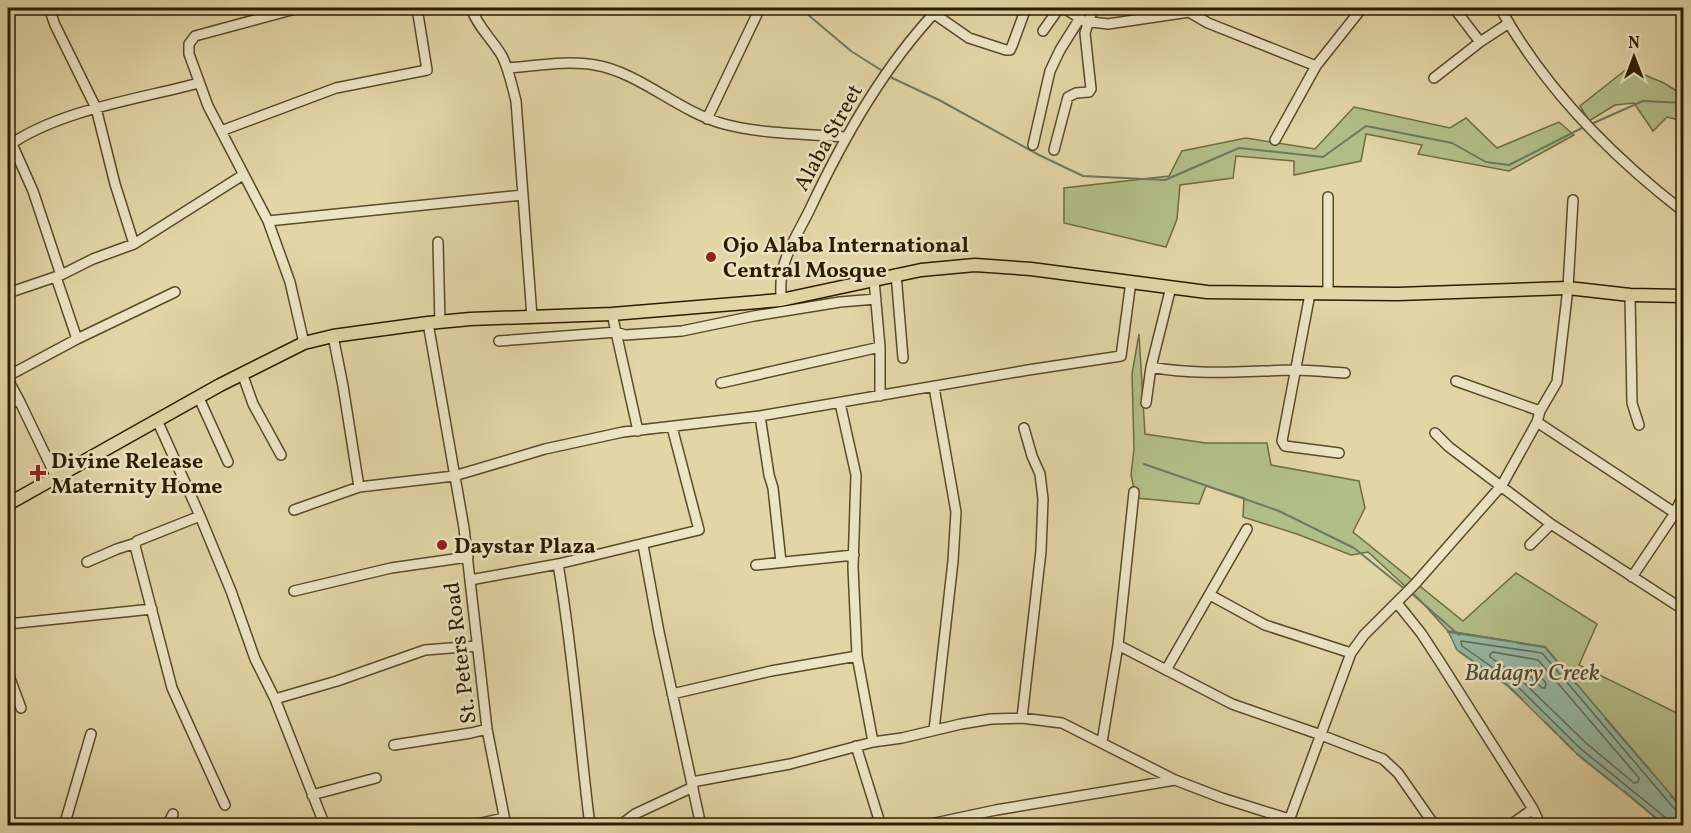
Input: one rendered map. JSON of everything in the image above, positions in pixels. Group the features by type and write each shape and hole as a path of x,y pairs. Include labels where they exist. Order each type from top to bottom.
{"main road":[{"path":"8,504 242,373 304,343 333,336 434,323 471,319 612,314 782,300 896,274 975,265 1030,269 1207,292 1398,294 1569,288 1629,295 1683,297"}],"street":[{"path":"49,8 55,25 96,108 115,184 134,244"},
{"path":"299,8 195,36 189,44 189,54 199,83 221,131 268,221 290,282 304,343"},
{"path":"221,131 336,88 427,70 417,8"},
{"path":"471,8 474,17 501,54 516,101 532,317"},
{"path":"707,119 760,8"},
{"path":"936,10 969,38 1010,50 1026,8"},
{"path":"1043,31 1061,8 1068,9 1084,20 1108,24 1189,12 1316,66"},
{"path":"1033,145 1050,71 1060,50 1093,8"},
{"path":"1275,140 1316,66 1362,8"},
{"path":"1454,8 1480,42"},
{"path":"1500,8 1561,96 1586,126 1650,186 1683,212"},
{"name":"Alaba Street","path":"782,300 783,265 847,136 885,74 913,35 936,10"},
{"path":"1054,150 1068,97 1076,93 1089,92 1091,89 1084,43 1084,20"},
{"path":"1434,78 1480,42 1509,23"},
{"path":"507,68 555,64 595,65 635,80 707,119 727,125 847,136"},
{"path":"77,339 33,191 9,141 96,108 199,83"},
{"path":"8,293 58,276 93,259 134,244 243,175"},
{"path":"268,221 523,195"},
{"path":"1328,197 1328,293"},
{"path":"619,825 692,784 790,764 873,742 991,719 1022,718 1062,723 1175,780 1288,822 1351,653 1364,635 1415,584 1502,485 1537,422 1539,411 1557,382 1569,288 1573,200"},
{"name":"St. Peters Road","path":"438,242 434,323 454,476 468,557 488,729 505,822"},
{"path":"896,274 903,358"},
{"path":"874,280 880,346 880,396"},
{"path":"294,510 359,488 454,476 545,449 638,431 760,416 1121,356 1131,281"},
{"path":"1146,403 1151,367 1169,287"},
{"path":"56,477 8,378 77,339 175,292"},
{"path":"1310,294 1282,441 1285,446 1339,453"},
{"path":"1629,295 1632,403 1639,425"},
{"path":"499,341 617,332 625,334 682,332 754,316 840,302 876,299"},
{"path":"612,314 638,431"},
{"path":"333,336 359,488"},
{"path":"721,383 880,346"},
{"path":"1151,367 1169,371 1296,370 1345,373"},
{"path":"242,373 253,404 281,455"},
{"path":"1456,381 1539,411"},
{"path":"934,387 956,512 953,561 934,730"},
{"path":"199,398 228,462"},
{"path":"8,405 19,400"},
{"path":"840,403 856,475 854,555 857,656 873,742"},
{"path":"760,416 768,475 773,488 781,562"},
{"path":"157,420 200,516 231,591 255,659 275,699 325,825"},
{"path":"1537,422 1674,513"},
{"path":"470,580 558,564 699,530 672,427"},
{"path":"1022,718 1041,551 1043,499 1040,474 1024,428"},
{"path":"1435,433 1449,447 1551,524 1683,610"},
{"path":"1102,742 1118,645 1134,492"},
{"path":"1632,577 1674,513 1683,493"},
{"path":"87,562 200,516"},
{"path":"1530,545 1551,524"},
{"path":"1166,670 1247,529"},
{"path":"136,543 172,688 225,805"},
{"path":"643,545 672,694 701,825"},
{"path":"756,565 854,555"},
{"path":"294,591 391,568 468,557"},
{"path":"558,564 570,634 590,825"},
{"path":"1210,595 1265,625 1351,653"},
{"path":"1399,601 1533,808 1541,825"},
{"path":"8,624 152,609"},
{"path":"1118,645 1232,704 1383,759 1391,765 1419,800 1435,825"},
{"path":"275,699 337,681 425,650 477,646"},
{"path":"672,694 771,671 857,656"},
{"path":"8,673 21,708"},
{"path":"394,745 488,729"},
{"path":"64,825 91,734"},
{"path":"856,746 880,825"},
{"path":"312,795 376,778"},
{"path":"921,825 1175,780"},
{"path":"1509,825 1533,808"},
{"path":"167,825 173,814"},
{"path":"468,825 505,822"}],"green space":[{"path":"1628,68 1664,83 1683,95 1683,121 1667,117 1653,131 1634,103 1615,105 1589,121 1580,106"},
{"path":"1354,107 1450,128 1466,118 1497,148 1559,122 1574,135 1509,171 1418,154 1422,145 1366,134 1361,161 1294,175 1294,161 1236,156 1233,178 1180,185 1177,219 1166,247 1064,223 1064,188 1169,176 1182,151 1246,138 1315,149"},
{"path":"1139,334 1145,434 1206,443 1267,443 1271,465 1359,481 1365,508 1353,532 1463,621 1516,573 1597,624 1579,665 1683,716 1683,809 1545,647 1448,631 1419,599 1368,552 1351,555 1297,534 1243,517 1244,498 1206,486 1199,504 1136,498 1131,475 1134,449 1132,374"}],"water":[{"name":"Badagry Creek","path":"1448,631 1545,647 1683,809 1683,825 1665,825 1577,754 1508,686 1457,650"}],"waterway":[{"path":"800,8 851,51 884,72"},
{"path":"888,76 939,100 1039,155 1083,176 1165,180 1239,148 1323,157 1366,126 1452,143 1486,162 1509,165 1584,127"},
{"path":"1589,125 1643,101 1684,103"},
{"path":"1144,464 1279,511 1354,548 1406,590"},
{"path":"1411,593 1459,635"},
{"path":"1448,632 1509,641"},
{"path":"1518,643 1545,647 1576,684"},
{"path":"1460,652 1508,686 1522,699"},
{"path":"1605,718 1648,768"},
{"path":"1545,722 1556,733"},
{"path":"1560,737 1573,750"},
{"path":"1577,754 1617,786"},
{"path":"1624,791 1665,826"},
{"path":"1671,796 1684,809"}],"place":[{"name":"Ojo Alaba International Central Mosque","path":"711,257"},
{"name":"Divine Release Maternity Home","path":"38,473"},
{"name":"Daystar Plaza","path":"442,545"}]}
